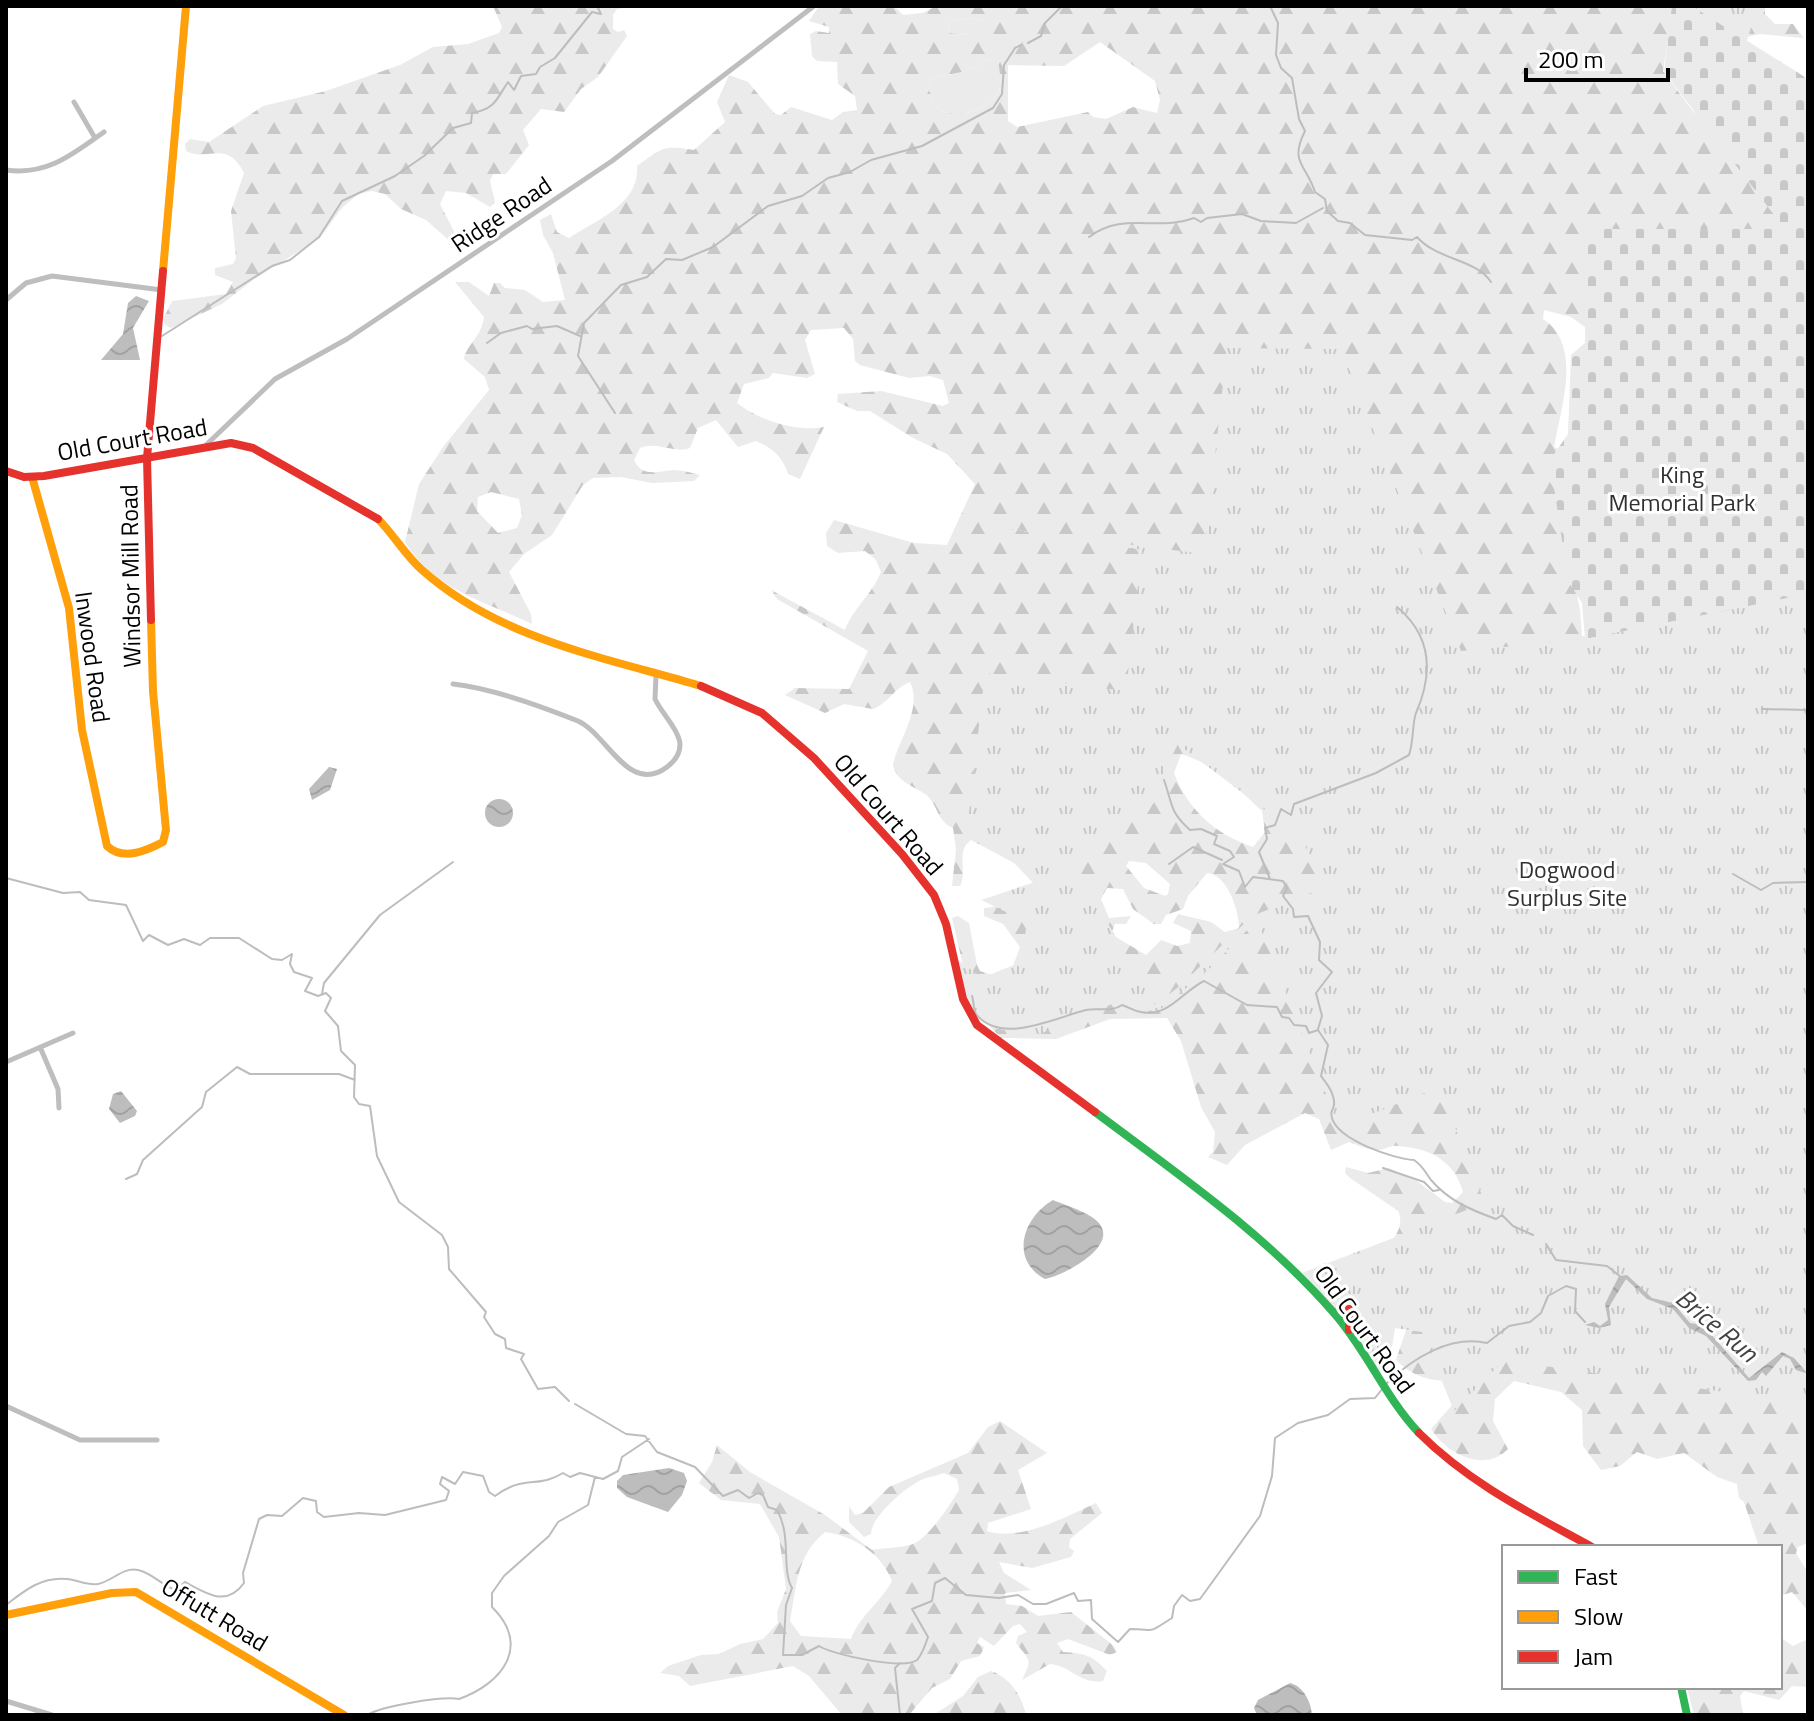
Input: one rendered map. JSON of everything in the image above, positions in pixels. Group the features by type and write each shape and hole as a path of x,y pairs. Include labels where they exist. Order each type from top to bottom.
{"main road":[{"name":"Windsor Mill Road","path":"107,846 116,854 129,854 158,845 166,835 153,691 147,458 186,6"},
{"name":"Old Court Road","path":"6,471 32,477 205,446 231,443 253,448 358,504 385,525 410,559 430,577 520,630 555,645 750,707 788,732 932,892 946,925 964,1000 977,1025 1255,1232 1303,1276 1350,1334 1419,1434 1462,1472 1589,1545"},
{"name":"Inwood Road","path":"32,477 69,608 84,739 107,846"},
{"path":"1349,1309 1350,1334"},
{"name":"Offutt Road","path":"6,1615 112,1593 136,1592 344,1715"},
{"path":"1681,1689 1687,1715"}],"street":[{"name":"Ridge Road","path":"205,446 275,379 347,339 596,171 814,6"},
{"path":"74,102 95,138"},
{"path":"6,170 44,169 104,132"},
{"path":"6,300 26,283 52,276 162,290"},
{"path":"453,684 580,722 626,767 639,774 652,774 675,759 680,744 675,725 655,699 656,675"},
{"path":"6,1062 73,1033"},
{"path":"40,1047 58,1089 59,1108"},
{"path":"6,1406 80,1440 98,1443 157,1440"},
{"path":"6,1701 52,1715"}],"green space":[{"path":"493,6 634,6 617,9 613,15 613,29 618,32 624,30 627,36 598,77 581,89 564,112 541,109 523,130 529,145 506,174 493,174 490,181 495,202 490,207 466,193 446,191 440,204 458,239 452,243 426,220 401,209 385,194 372,191 358,194 341,209 320,238 253,280 222,304 171,328 165,325 163,319 172,301 226,294 233,282 215,275 215,268 233,264 236,258 231,211 244,173 231,156 186,151 185,144 190,139 209,142 263,106 326,91 400,65 433,47 468,44 499,33 502,27"},
{"path":"819,6 894,6 903,15 922,13 937,6 1674,6 1663,71 1692,110 1716,132 1794,235 1589,330 1571,317 1544,310 1543,319 1555,330 1563,344 1566,360 1564,396 1554,447 1568,453 1571,567 1582,636 1588,637 1808,551 1808,1543 1798,1547 1796,1553 1808,1573 1808,1611 1792,1592 1782,1595 1782,1545 1758,1545 1744,1502 1739,1498 1737,1484 1717,1477 1684,1453 1657,1459 1637,1452 1620,1466 1601,1470 1583,1446 1582,1410 1561,1392 1514,1381 1495,1399 1493,1421 1508,1449 1488,1460 1466,1457 1438,1438 1431,1429 1454,1403 1447,1381 1419,1376 1396,1360 1407,1327 1320,1269 1324,1263 1349,1265 1368,1259 1394,1238 1398,1229 1398,1211 1350,1178 1345,1173 1346,1167 1368,1173 1389,1168 1417,1181 1445,1202 1452,1203 1463,1192 1453,1172 1439,1158 1409,1147 1375,1150 1349,1142 1331,1150 1319,1119 1305,1113 1245,1145 1227,1165 1208,1157 1213,1152 1215,1132 1201,1107 1181,1041 1167,1018 1110,1019 1056,1039 1001,1038 973,1009 952,918 958,916 969,923 977,965 980,971 993,975 1013,966 1020,947 1003,924 984,916 984,908 1005,906 1039,889 1014,863 971,840 964,850 960,886 952,886 956,849 953,828 943,821 925,794 901,779 893,765 912,714 914,703 910,682 873,709 844,704 825,713 785,695 795,688 849,689 868,651 777,599 771,590 845,630 881,572 876,560 865,551 838,553 827,546 826,533 834,520 914,543 947,545 975,484 947,454 913,438 870,411 857,411 837,402 838,394 881,391 943,406 949,403 943,380 930,376 909,378 860,365 855,361 853,339 844,328 811,330 805,340 815,374 807,378 773,373 769,378 744,384 737,403 779,424 802,428 824,427 800,479 788,474 780,458 762,444 756,441 738,447 716,420 698,428 690,448 640,448 634,460 646,471 677,470 700,475 694,481 652,483 621,477 593,478 583,485 552,535 524,554 509,572 531,614 532,624 445,583 417,559 405,542 419,484 443,447 489,390 485,377 464,359 480,331 484,317 455,282 469,282 489,296 494,283 500,283 505,288 525,290 543,302 565,300 553,253 543,235 540,220 551,214 557,232 569,238 624,201 636,179 637,166 664,149 694,150 725,122 717,102 729,75 748,82 775,114 781,115 791,107 832,120 843,112 857,110 855,96 838,84 837,62 817,61 812,56 810,34 816,31 829,33 829,27 809,21","holes":["970,18 985,20 969,35 948,33 950,21","1100,42 1155,81 1160,100 1157,113 1133,107 1106,119 1093,117 1088,112 1017,127 1008,121 1008,65 1064,66","998,59 999,91 995,98 971,112 944,112 937,107 929,90 932,78 962,72","491,492 519,499 522,515 517,528 498,533 477,511 478,497","1181,754 1215,770 1262,811 1265,832 1253,847 1215,828 1195,809 1174,773","1129,861 1146,863 1170,884 1168,894 1165,896 1144,888 1126,866","1207,873 1214,875 1231,895 1239,928 1225,932 1211,922 1178,914 1173,923 1191,931 1190,943 1177,946 1161,940 1146,955 1111,934 1115,924 1126,924 1131,916 1109,918 1101,899 1107,888 1123,889 1133,909 1154,924 1161,924 1166,915 1183,909 1188,896"]},
{"name":"King Memorial Park","path":"1672,6 1692,6 1808,79 1808,594 1585,639 1582,603 1568,581 1550,460 1568,434 1571,355 1585,343 1586,229 1785,229 1664,72"},
{"path":"1692,6 1765,6 1765,14 1775,24 1793,24 1804,38 1760,34 1742,38"},
{"path":"1692,6 1757,6 1747,41"},
{"path":"970,18 986,20 970,35 948,33 950,21"},
{"path":"998,59 1000,83 995,98 980,108 961,114 944,112 937,107 929,90 932,78 962,72"},
{"name":"Dogwood Surplus Site","path":"1227,348 1341,349 1461,651 1581,640 1808,594 1807,1404 1504,1360 1454,1411 1422,1332 1395,1328 1387,1377 1371,1363 1302,1273 1485,1203 1439,1087 1339,1127 1257,920 1207,971 1157,1012 1116,1003 1075,1016 1041,1034 997,1029 968,1014 955,958 982,978 1021,962 1027,922 981,900 1041,880 968,822 985,673 1126,691 1142,550 1001,528 1204,554","holes":["1178,744 1302,838 1323,888 1252,916 1181,985 1155,1005 1072,861 1154,803 1159,782"]},
{"path":"1000,1421 1047,1453 1018,1470 1031,1509 988,1523 987,1531 1000,1534 1028,1531 1096,1503 1102,1513 1070,1539 1069,1547 1074,1551 1071,1557 1032,1568 999,1562 1004,1573 1031,1590 1005,1593 1006,1604 1022,1606 1038,1616 1071,1612 1114,1646 1117,1652 1110,1655 1068,1639 1057,1643 1063,1652 1082,1654 1097,1661 1107,1671 1103,1681 1088,1680 1050,1664 1022,1680 1028,1661 1016,1643 1018,1636 1027,1632 1020,1624 1013,1626 994,1646 980,1637 977,1643 984,1647 980,1656 961,1661 950,1679 932,1688 909,1715 842,1715 809,1676 793,1666 690,1686 679,1676 660,1673 668,1666 701,1655 719,1654 740,1644 763,1639 778,1623 777,1612 786,1589 779,1537 760,1504 721,1500 699,1483 712,1462 717,1445 750,1472 825,1515 872,1550 910,1545 924,1537 959,1490 957,1479 944,1473 913,1485 889,1504 876,1520 871,1534 864,1537 849,1522 849,1506 855,1515 863,1513 889,1487 968,1453 988,1427","holes":["825,1532 836,1534 874,1554 892,1581 851,1639 801,1636 790,1621 799,1572 815,1541"]},
{"path":"1782,1638 1793,1646 1808,1639 1808,1687 1792,1686 1779,1700 1744,1691 1740,1696 1743,1715 1694,1715 1688,1689 1782,1689"},
{"path":"991,1671 1004,1678 1014,1689 1026,1715 933,1715 963,1696 978,1677"}],"water":[{"path":"136,296 149,301 133,328 140,360 101,360 123,334 128,303"},
{"path":"329,767 337,769 330,790 312,800 309,789"},
{"path":"499,799 509,803 513,813 509,823 499,827 489,823 485,813 489,803"},
{"path":"121,1091 137,1111 135,1116 120,1123 109,1109 113,1094"},
{"path":"1053,1200 1094,1219 1102,1228 1103,1236 1100,1245 1084,1261 1045,1279 1027,1261 1024,1239 1034,1217"},
{"name":"Brice Run","path":"1627,1275 1652,1298 1673,1303 1690,1323 1703,1325 1749,1378 1782,1352 1794,1358 1808,1374 1796,1370 1790,1359 1783,1356 1766,1376 1762,1372 1756,1380 1748,1381 1706,1336 1689,1328 1673,1309 1647,1299 1626,1279 1609,1307 1611,1325 1599,1328 1585,1325 1594,1322 1600,1326 1608,1320 1605,1304 1619,1276"},
{"path":"669,1468 684,1473 687,1481 682,1495 668,1512 627,1497 617,1488 617,1481 623,1475"},
{"path":"1290,1683 1306,1695 1312,1715 1257,1715 1254,1708 1258,1700"}],"waterway":[{"path":"162,336 272,266 290,260 319,237 342,201 395,176 424,156 453,128 471,123 472,113 490,106 508,82 514,90 521,76 536,74 540,67 555,58 592,12 601,14 597,6"},
{"path":"1028,43 1041,36 1045,23 1062,6"},
{"path":"1270,6 1278,23 1276,55 1281,68 1292,78 1299,119 1305,131 1299,157 1315,192 1325,199 1327,211 1338,221 1350,223 1365,235 1412,240 1417,237 1425,245 1476,268 1491,282"},
{"path":"615,413 578,356 584,323 621,285 647,277 666,259 682,260 713,247 768,206 802,196 828,178 850,172 871,160 922,146 993,108 1002,94 1004,65 1015,48 1021,45"},
{"path":"1089,237 1102,229 1127,223 1180,222 1194,218 1201,222 1207,218 1242,214 1261,221 1296,223 1323,208"},
{"path":"487,343 501,333 527,326 532,329 557,326 580,336"},
{"path":"1270,879 1259,852 1267,839 1265,828 1275,825 1281,809 1291,815 1294,804 1376,773 1409,755 1415,717 1425,684 1426,656 1417,630 1397,607"},
{"path":"1762,709 1808,710"},
{"path":"1164,780 1178,818 1190,830 1201,829 1217,836 1214,844 1230,851 1234,857 1223,864 1239,871 1245,887 1253,877 1283,881 1287,888 1283,896 1293,909 1294,917 1308,916 1320,942 1319,960 1332,972 1316,993 1322,1016 1318,1029"},
{"path":"1169,864 1193,847 1222,860"},
{"path":"322,994 324,983 380,915 453,862"},
{"path":"1733,874 1761,890 1773,883 1808,882"},
{"name":"Brice Run","path":"6,878 63,893 80,892 89,900 126,905 143,941 149,935 168,945 184,939 200,945 210,938 239,938 272,959 282,960 292,954 290,964 294,972 312,978 305,991 318,996 326,993 331,998 325,1011 338,1026 341,1051 355,1065 354,1097 359,1104 370,1106 377,1156 399,1202 442,1235 448,1247 449,1269 486,1312 484,1317 495,1334 505,1339 506,1348 524,1354 521,1359 538,1389 555,1387 569,1401"},
{"path":"972,996 976,1014 987,1023 1014,1029 1086,1010 1113,1009 1122,1005 1141,1012 1159,1011 1204,981 1247,1005 1277,1007 1282,1017 1289,1018 1294,1025 1306,1026 1309,1033 1318,1030 1328,1045 1321,1076 1333,1097 1331,1112 1336,1126 1355,1141 1381,1152 1414,1160 1453,1199 1496,1219 1502,1215 1513,1226 1533,1235"},
{"path":"126,1179 137,1174 143,1160 202,1107 206,1092 237,1067 250,1074 339,1074 355,1080"},
{"path":"1383,1168 1424,1182 1433,1191 1439,1190"},
{"path":"1546,1244 1556,1260 1607,1266 1621,1277"},
{"name":"Brice Run","path":"1387,1383 1408,1365 1433,1351 1459,1342 1487,1343 1509,1326 1530,1322 1541,1313 1548,1296 1566,1286 1576,1289 1575,1311 1585,1322"},
{"name":"Brice Run","path":"575,1404 626,1434 645,1436 657,1452 695,1467 723,1496 738,1490 749,1498 758,1493 763,1495 768,1507 777,1510 784,1530 787,1571 792,1588 786,1605 783,1655 802,1655 819,1646 853,1657 910,1663 921,1655 928,1637 912,1609 932,1601 935,1583 945,1578 966,1595 999,1598 1018,1595 1033,1604 1046,1604 1074,1593 1078,1601 1091,1600 1092,1619 1118,1642 1130,1629 1151,1630 1158,1627 1172,1618 1174,1606 1182,1595 1190,1601 1200,1599 1260,1516 1272,1476 1275,1438 1298,1423 1328,1415 1350,1399 1375,1398 1383,1388"},
{"path":"6,1605 49,1580 67,1579 98,1584 132,1570 143,1572 176,1590 185,1582 223,1597 237,1591 244,1583 243,1573 259,1519 267,1515 282,1516 303,1498 316,1501 317,1512 324,1517 359,1513 385,1515 446,1500 449,1491 440,1484 442,1477 455,1484 463,1472 483,1476 489,1492 495,1496 515,1485 546,1480 563,1473 570,1477 580,1473 603,1479 618,1471 622,1457 649,1439"},
{"path":"367,1715 412,1702 459,1699 475,1692 499,1673 507,1662 509,1636 504,1621 492,1607 492,1593 504,1576 549,1536 558,1522 588,1505 595,1477"},
{"path":"900,1663 895,1668 900,1715"}],"traffic: fast":[{"path":"1095,1112 1220,1206 1307,1284 1345,1327 1419,1433"},
{"path":"1681,1689 1687,1715"}],"traffic: slow":[{"path":"163,271 186,6"},
{"path":"32,477 69,608 82,730 107,846 113,851 127,854 163,842 166,830 153,691 151,620"},
{"path":"378,519 422,570 485,614 555,643 701,686"},
{"path":"6,1615 112,1593 136,1592 344,1715"}],"traffic: jam":[{"path":"151,620 147,458 163,271"},
{"path":"6,471 24,477 44,476 231,443 253,448 378,519"},
{"path":"701,686 762,713 814,758 902,854 934,895 946,924 963,999 977,1025 1095,1112"},
{"path":"1349,1309 1349,1330"},
{"path":"1419,1433 1479,1482 1588,1545"}]}
